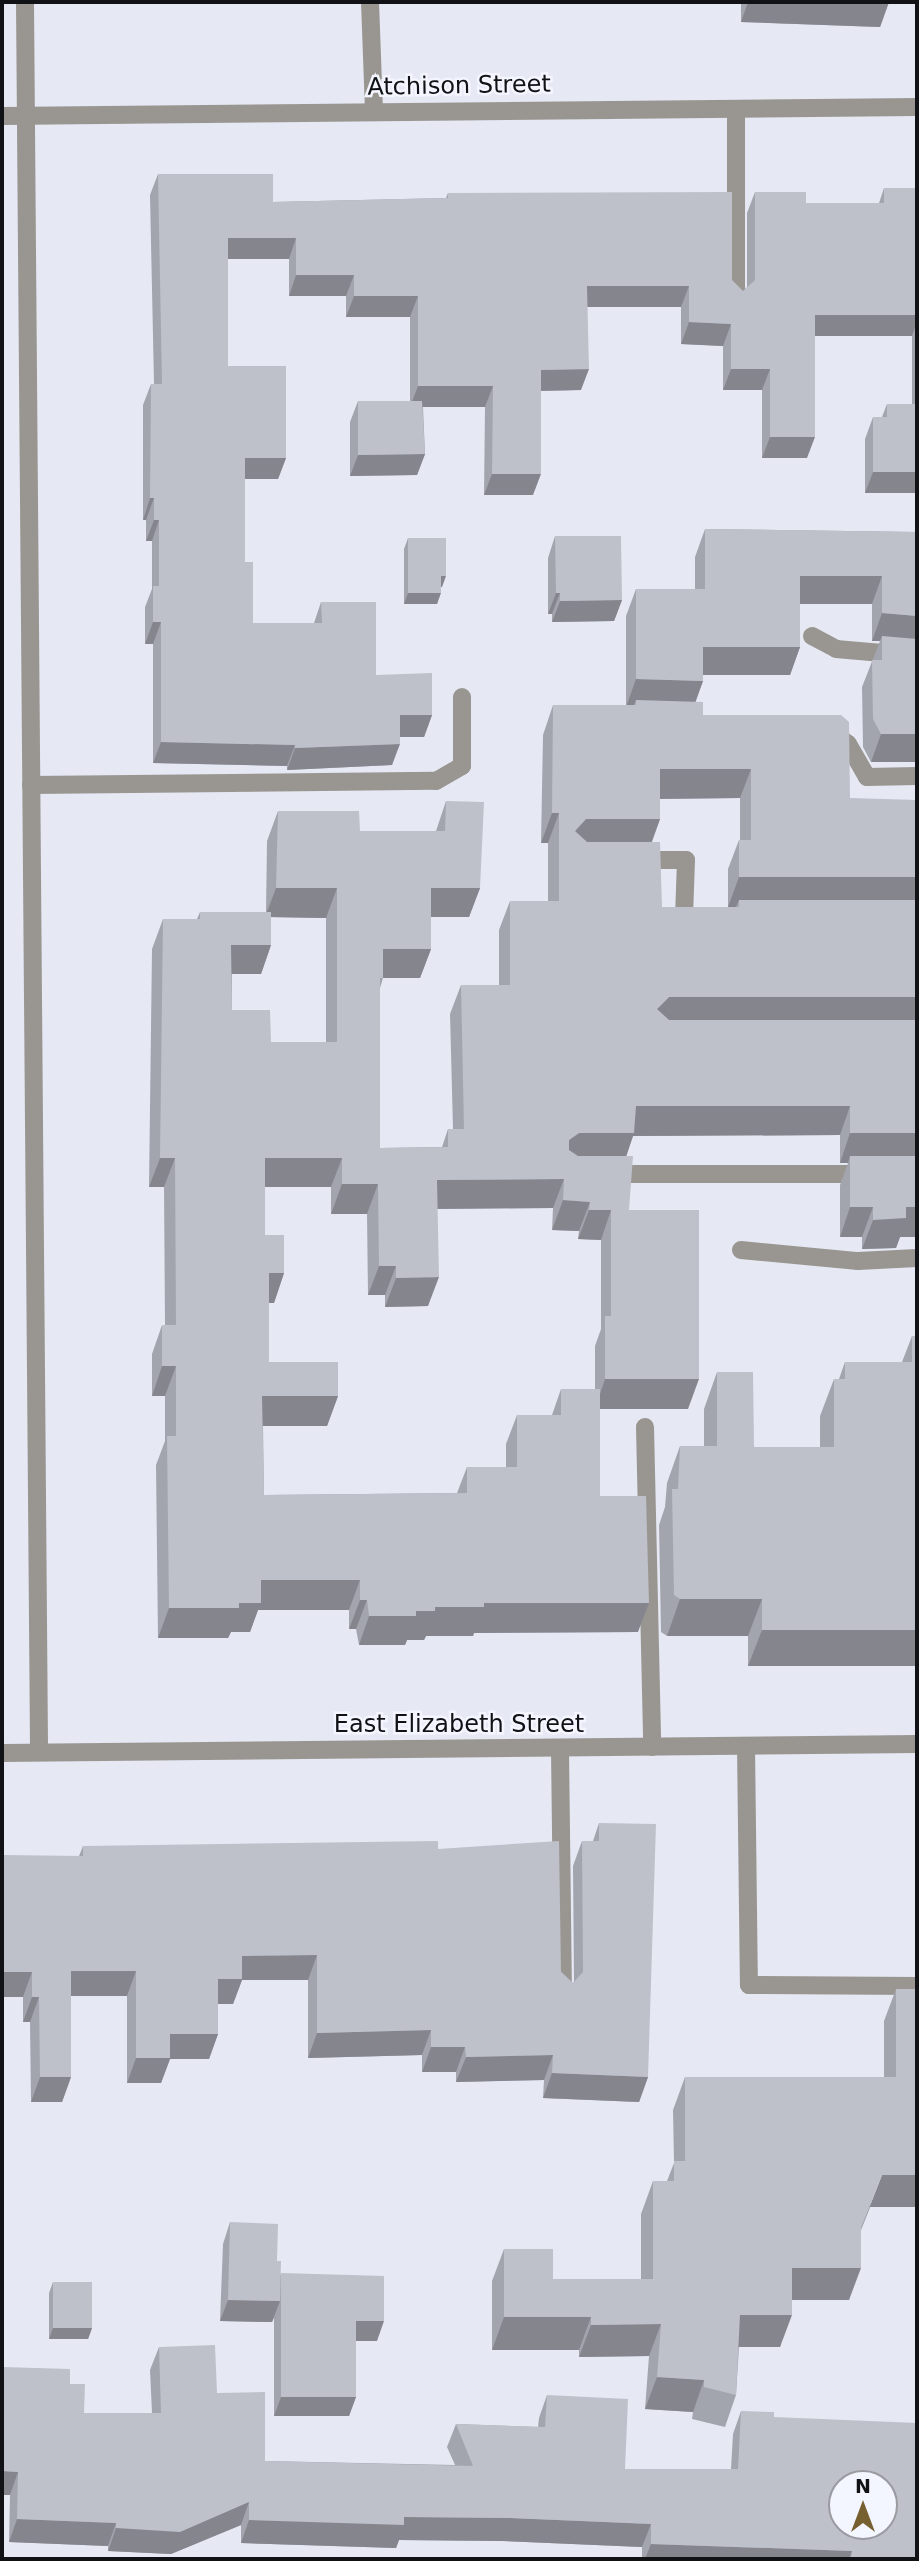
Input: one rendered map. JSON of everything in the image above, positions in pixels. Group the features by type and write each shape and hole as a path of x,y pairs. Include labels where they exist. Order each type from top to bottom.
{"street":[{"path":"24,2 38,1752"},
{"path":"370,2 374,110"},
{"name":"Atchison Street","path":"2,116 308,116 374,110 917,107"},
{"path":"736,109 736,301"},
{"path":"812,636 836,649 917,656"},
{"path":"31,785 436,781 462,766 462,697"},
{"path":"809,725 823,725 848,744 867,777 917,776"},
{"path":"617,860 686,860 684,918 711,918"},
{"path":"596,1174 889,1174"},
{"path":"741,1250 858,1261 917,1258"},
{"path":"645,1427 652,1747"},
{"name":"East Elizabeth Street","path":"2,1753 560,1750 917,1744"},
{"path":"746,1746 749,1985 917,1986"},
{"path":"560,1750 563,1997"}],"building":[{"path":"158,174 273,174 273,202 448,198 448,193 732,192 732,280 743,291 755,280 755,192 806,192 806,203 884,203 884,188 917,188 917,315 815,315 815,437 770,437 770,369 731,369 731,324 689,322 689,286 587,286 589,369 541,370 541,474 492,474 493,386 418,386 418,296 354,296 354,275 296,275 296,238 228,238 228,366 286,366 286,458 245,458 245,562 253,562 253,623 322,623 321,602 376,602 376,675 432,673 432,715 400,715 400,744 295,748 295,745 161,742 161,622 153,622 153,586 159,586 159,520 154,520 154,498 150,498 151,384 162,384"},
{"path":"358,401 422,401 425,454 358,455"},
{"path":"887,404 917,404 917,472 873,472 873,417 887,417"},
{"path":"705,529 917,532 917,616 882,613 882,576 800,576 800,647 703,647 703,681 636,679 636,589 705,589"},
{"path":"555,536 621,536 622,600 560,601 560,593 556,593"},
{"path":"408,538 446,538 446,576 441,576 441,593 408,593"},
{"path":"882,636 917,639 917,734 881,734 873,719 872,660 882,660"},
{"path":"636,700 703,702 703,715 841,715 849,722 850,798 917,800 917,877 739,877 739,840 751,840 751,769 660,769 660,819 586,819 575,831 587,842 660,842 662,907 739,907 739,900 917,900 917,997 669,997 657,1009 669,1020 917,1020 917,1133 850,1133 850,1106 636,1106 634,1133 579,1133 569,1140 569,1150 578,1156 633,1156 629,1210 699,1210 699,1379 605,1379 605,1316 611,1316 611,1210 589,1210 590,1202 563,1200 564,1179 437,1180 439,1277 396,1278 396,1266 379,1266 378,1184 342,1184 342,1158 265,1158 265,1235 284,1235 284,1273 269,1273 269,1362 338,1362 338,1396 262,1396 264,1495 467,1493 467,1467 517,1467 517,1415 561,1415 561,1389 600,1389 600,1496 646,1496 649,1603 484,1603 484,1607 435,1607 435,1611 416,1611 416,1616 369,1616 367,1600 360,1600 360,1580 261,1580 261,1603 239,1603 239,1608 169,1608 167,1436 176,1436 176,1366 162,1366 162,1325 176,1325 175,1158 160,1158 163,919 200,919 200,912 271,912 271,945 231,945 232,1010 270,1010 271,1042 337,1042 337,888 276,888 278,811 359,811 360,831 445,831 446,801 484,802 480,888 431,888 431,949 383,949 383,978 380,978 380,1148 448,1147 448,1129 464,1129 461,985 510,985 510,901 559,901 559,813 552,813 553,705 636,705"},
{"path":"850,1156 917,1156 917,1207 906,1207 906,1218 873,1220 873,1207 850,1207"},
{"path":"912,1336 917,1336 917,1630 762,1630 762,1599 680,1599 674,1595 672,1489 678,1489 680,1446 717,1446 717,1372 753,1372 754,1447 834,1447 834,1379 845,1379 845,1362 912,1362"},
{"path":"599,1823 656,1824 648,2077 552,2073 553,2055 466,2057 465,2047 431,2047 431,2030 317,2033 317,1955 242,1956 242,1979 218,1979 218,2034 170,2034 170,2058 136,2058 136,1971 71,1971 71,2077 40,2077 39,1997 32,1997 32,1972 2,1972 2,1855 83,1856 83,1846 438,1841 438,1849 559,1841 561,1972 573,1983 583,1972 582,1841 599,1841"},
{"path":"896,1989 917,1989 917,2175 882,2175 861,2228 861,2268 792,2268 792,2315 740,2315 736,2395 704,2387 704,2380 657,2377 661,2324 591,2325 591,2317 504,2317 504,2249 553,2249 553,2279 653,2279 653,2181 674,2181 674,2161 685,2161 685,2077 896,2077"},
{"path":"230,2222 278,2224 280,2301 228,2300"},
{"path":"281,2273 384,2276 384,2321 356,2321 356,2397 281,2397"},
{"path":"53,2282 92,2282 92,2328 53,2328"},
{"path":"215,2345 217,2393 265,2392 265,2461 473,2466 456,2424 545,2427 547,2395 628,2399 625,2469 738,2469 741,2411 774,2412 774,2417 917,2423 917,2559 859,2559 851,2557 852,2551 651,2544 651,2524 510,2518 404,2517 404,2525 249,2520 249,2502 180,2532 116,2528 116,2523 17,2519 18,2472 2,2471 2,2367 70,2369 70,2384 85,2384 84,2413 161,2413 159,2347"}]}
